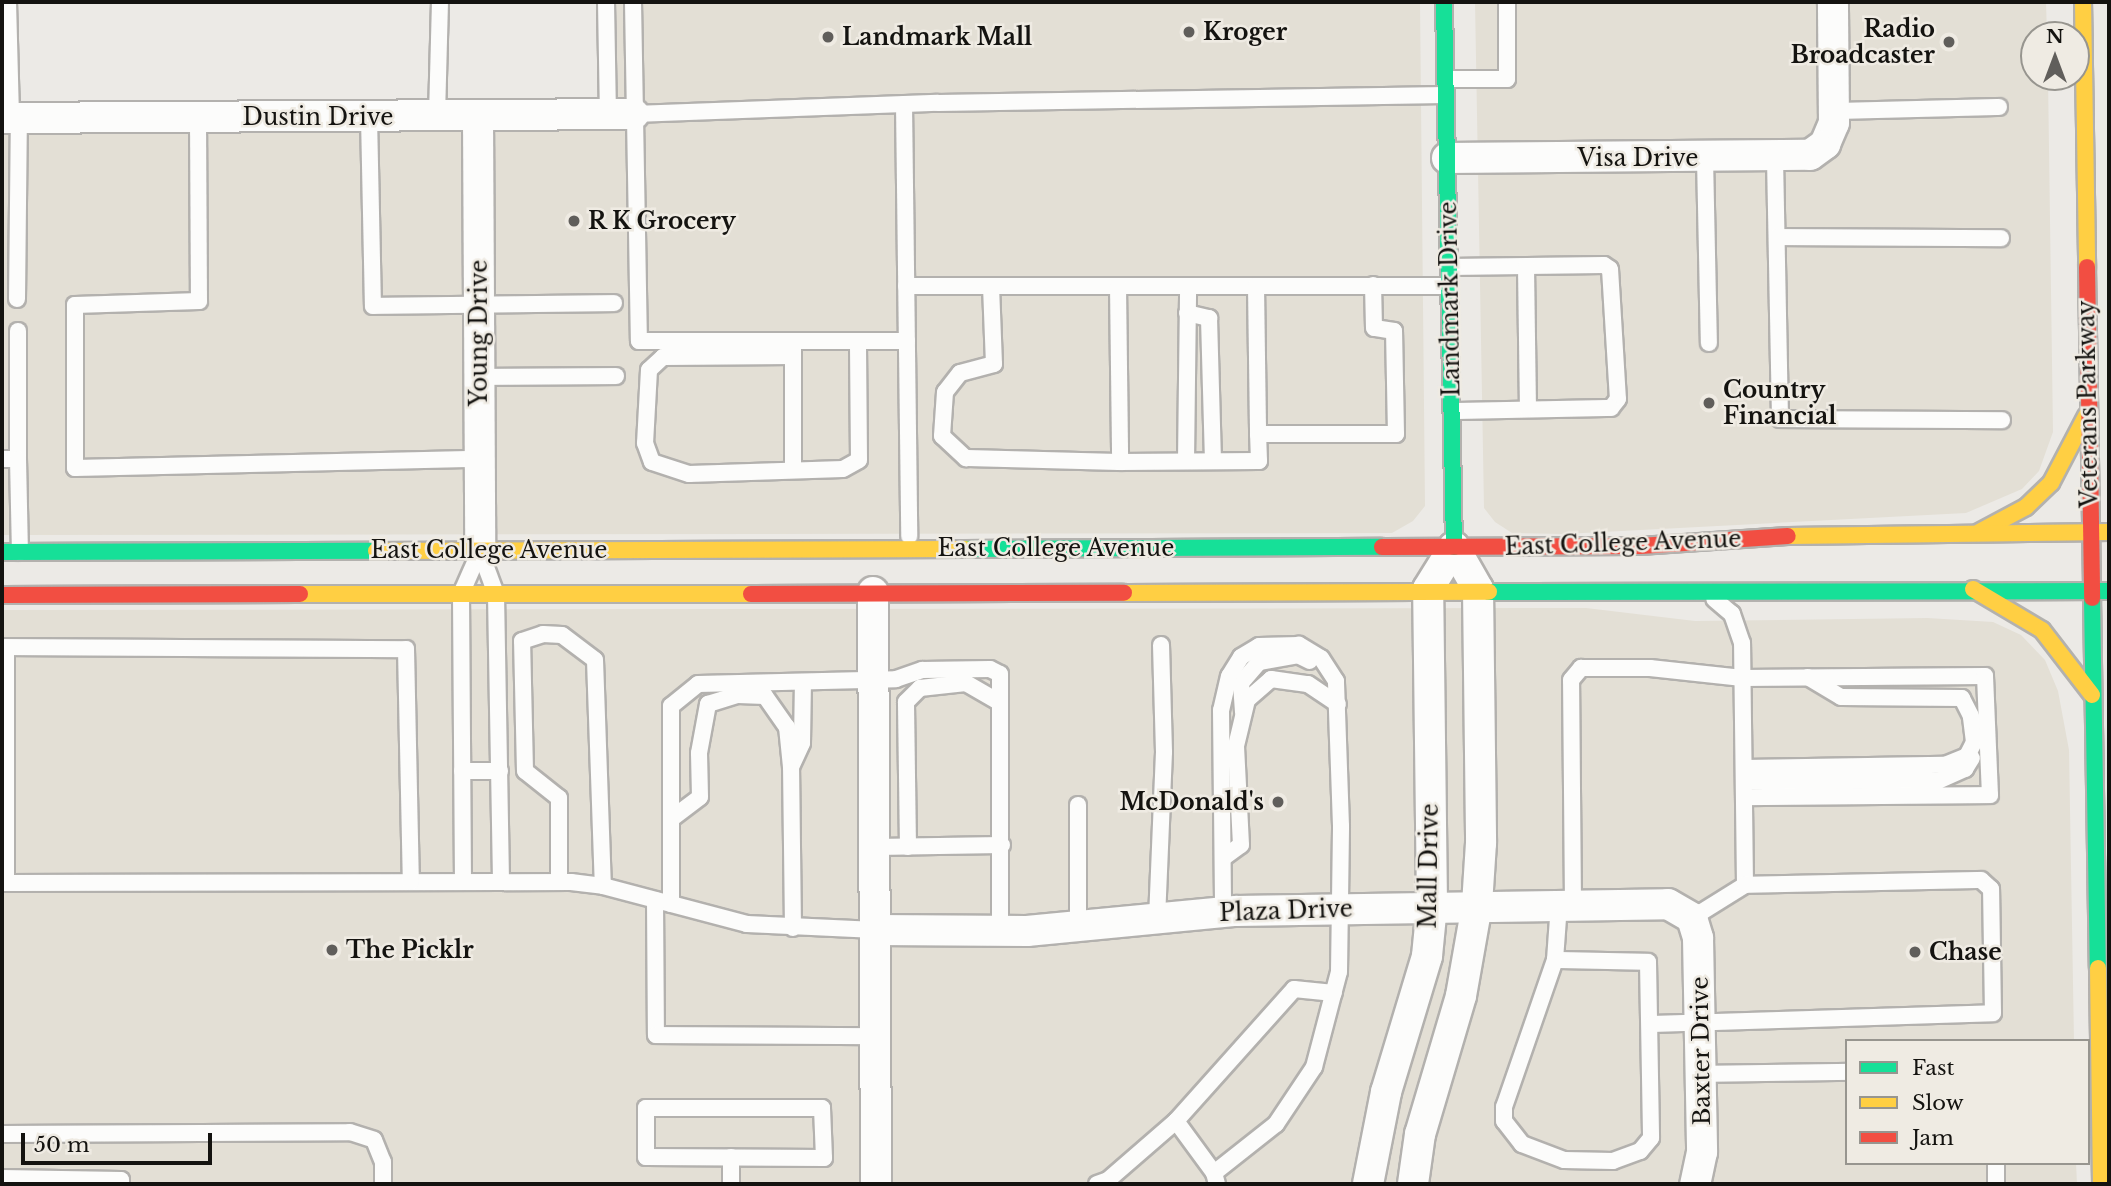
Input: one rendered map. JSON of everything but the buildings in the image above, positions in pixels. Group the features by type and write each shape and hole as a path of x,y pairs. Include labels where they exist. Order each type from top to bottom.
{"main road":[{"name":"Landmark Drive","path":"1444,2 1454,547"},
{"name":"Veterans Parkway","path":"2083,2 2101,1184"},
{"path":"1979,532 2026,507 2051,483 2088,411"},
{"name":"East College Avenue","path":"2,552 480,551 908,542 1640,546 1826,534 2109,532"},
{"path":"878,577 908,542"},
{"path":"661,594 724,579 840,576"},
{"name":"East College Avenue","path":"2,595 661,594 878,577 1428,589 2109,591"},
{"path":"1973,589 2042,630 2092,695"}],"street":[{"path":"1833,2 1835,111"},
{"name":"Visa Drive","path":"1447,158 1775,158 1810,155 1825,144 1835,111"},
{"name":"Dustin Drive","path":"11,118 621,114"},
{"name":"Young Drive","path":"478,116 480,551"},
{"path":"1428,589 1454,547"},
{"name":"Landmark Drive","path":"1454,547 1478,589"},
{"path":"876,1184 875,680 878,577"},
{"name":"Mall Drive","path":"1368,1184 1386,1092 1427,956 1432,905 1428,589"},
{"name":"Mall Drive","path":"1413,1184 1420,1134 1461,996 1477,905 1481,843 1478,589"},
{"name":"Plaza Drive","path":"876,930 1078,928 1223,913 1432,905 1668,904 1692,918"},
{"name":"Baxter Drive","path":"1692,918 1698,937 1702,1074 1702,1152 1695,1184"}],"lane":[{"path":"8,2 18,299"},
{"path":"437,116 440,2"},
{"path":"606,2 621,114 639,341 793,348"},
{"path":"621,114 633,2"},
{"path":"621,114 1445,87 1507,79 1507,2"},
{"path":"904,104 908,542"},
{"path":"1835,111 1999,107"},
{"path":"198,117 199,301 75,305 75,468 479,459"},
{"path":"369,117 373,306 614,303"},
{"path":"1705,158 1709,343"},
{"path":"1775,158 1780,419 2002,420"},
{"path":"1777,237 2001,238"},
{"path":"1448,267 1604,265 1610,269 1618,399 1611,408 1452,411"},
{"path":"1526,267 1528,409"},
{"path":"1258,434 1396,434 1394,331 1374,328 1373,285"},
{"path":"906,286 1449,286"},
{"path":"991,286 994,364 960,373 945,392 942,436 966,458 1120,462 1259,461 1256,286"},
{"path":"1118,286 1120,462"},
{"path":"1186,461 1188,286"},
{"path":"1187,313 1209,318 1213,461"},
{"path":"18,331 10,459 20,552"},
{"path":"858,341 859,460 843,469 689,474 652,462 645,443 649,370 663,357 858,341 906,341"},
{"path":"793,348 793,469"},
{"path":"479,377 616,376"},
{"path":"480,551 496,594 501,881"},
{"path":"463,882 461,594 480,551"},
{"path":"1703,591 1732,614 1742,643 1745,885"},
{"path":"559,882 559,798 525,771 522,641 543,634 562,635 579,645 595,660 603,886"},
{"path":"1157,919 1164,752 1161,645"},
{"path":"1176,1121 1216,1179 1276,1124 1314,1067 1334,993 1339,972 1340,908 1336,681 1321,658 1299,645 1259,646 1241,657 1229,676 1221,710 1223,913"},
{"path":"411,882 407,649 4,648 4,883 559,882 603,886 747,925 876,930"},
{"path":"1243,717 1241,683 1259,663 1297,655 1328,670"},
{"path":"1555,960 1648,962 1652,1024 1651,1138 1640,1151 1613,1161 1564,1160 1522,1144 1504,1121 1504,1107 1555,960 1566,904 1571,680 1581,668 1650,668 1742,678 1985,676 1990,795 1745,782"},
{"path":"876,1036 656,1035 663,902 671,819 671,706 698,684 875,680 922,670 990,669 1000,674 1000,930"},
{"path":"1745,782 1945,765 1967,756 1974,742 1971,716 1962,698 1841,698 1808,677"},
{"path":"1223,858 1241,845 1236,746 1247,700 1271,679 1308,684 1338,704"},
{"path":"791,767 802,743 803,682"},
{"path":"908,847 906,702 920,688 966,683 1000,703"},
{"path":"671,819 700,797 699,753 708,704 738,695 765,696 787,727 791,767 793,928"},
{"path":"463,771 500,771"},
{"path":"1078,805 1078,928"},
{"path":"876,847 1002,845"},
{"path":"1652,1024 1700,1018 1993,1013 1991,889 1981,880 1745,885 1692,918"},
{"path":"1097,1184 1108,1180 1176,1121 1294,989 1334,993"},
{"path":"1702,1074 1845,1072"},
{"path":"646,1108 822,1108 824,1158 731,1157 646,1157 646,1108"},
{"path":"2,1134 350,1132 374,1140 383,1162 383,1184"},
{"path":"731,1157 731,1184"},
{"path":"1996,1165 1996,1184"},
{"path":"2,1178 121,1180 121,1184"}],"shaded area":[{"path":"616,2 1420,2 1425,506 1413,521 1392,533 2,535 2,135 618,128"},
{"path":"1475,2 2046,2 2047,21 2020,21 2020,91 2048,91 2053,432 2039,471 2022,489 1966,513 1564,534 1512,533 1495,522 1484,508"},
{"path":"1586,608 1695,621 1927,618 1993,622 2021,635 2045,660 2058,691 2069,750 2074,1039 1845,1039 1845,1165 2076,1165 2077,1184 2,1184 2,610"}],"traffic: fast":[{"path":"1444,2 1454,547"},
{"path":"965,549 1382,547"},
{"path":"2,552 376,551"},
{"path":"1489,592 2109,591"},
{"path":"2092,598 2098,968"}],"traffic: slow":[{"path":"2083,2 2087,267"},
{"path":"1979,532 2026,507 2051,483 2086,416"},
{"path":"1788,536 2109,532"},
{"path":"376,551 965,549"},
{"path":"1973,589 2042,630 2092,695"},
{"path":"1124,593 1489,592"},
{"path":"300,594 751,594"},
{"path":"2098,968 2101,1184"}],"traffic: jam":[{"path":"2087,267 2092,598"},
{"path":"1382,547 1640,546 1788,536"},
{"path":"751,594 1124,593"},
{"path":"2,595 300,594"}],"place":[{"name":"Kroger","path":"1189,32"},
{"name":"Landmark Mall","path":"828,37"},
{"name":"Radio Broadcaster","path":"1949,42"},
{"name":"R K Grocery","path":"574,221"},
{"name":"Country Financial","path":"1709,403"},
{"name":"McDonald's","path":"1278,802"},
{"name":"The Picklr","path":"332,950"},
{"name":"Chase","path":"1915,952"}]}
